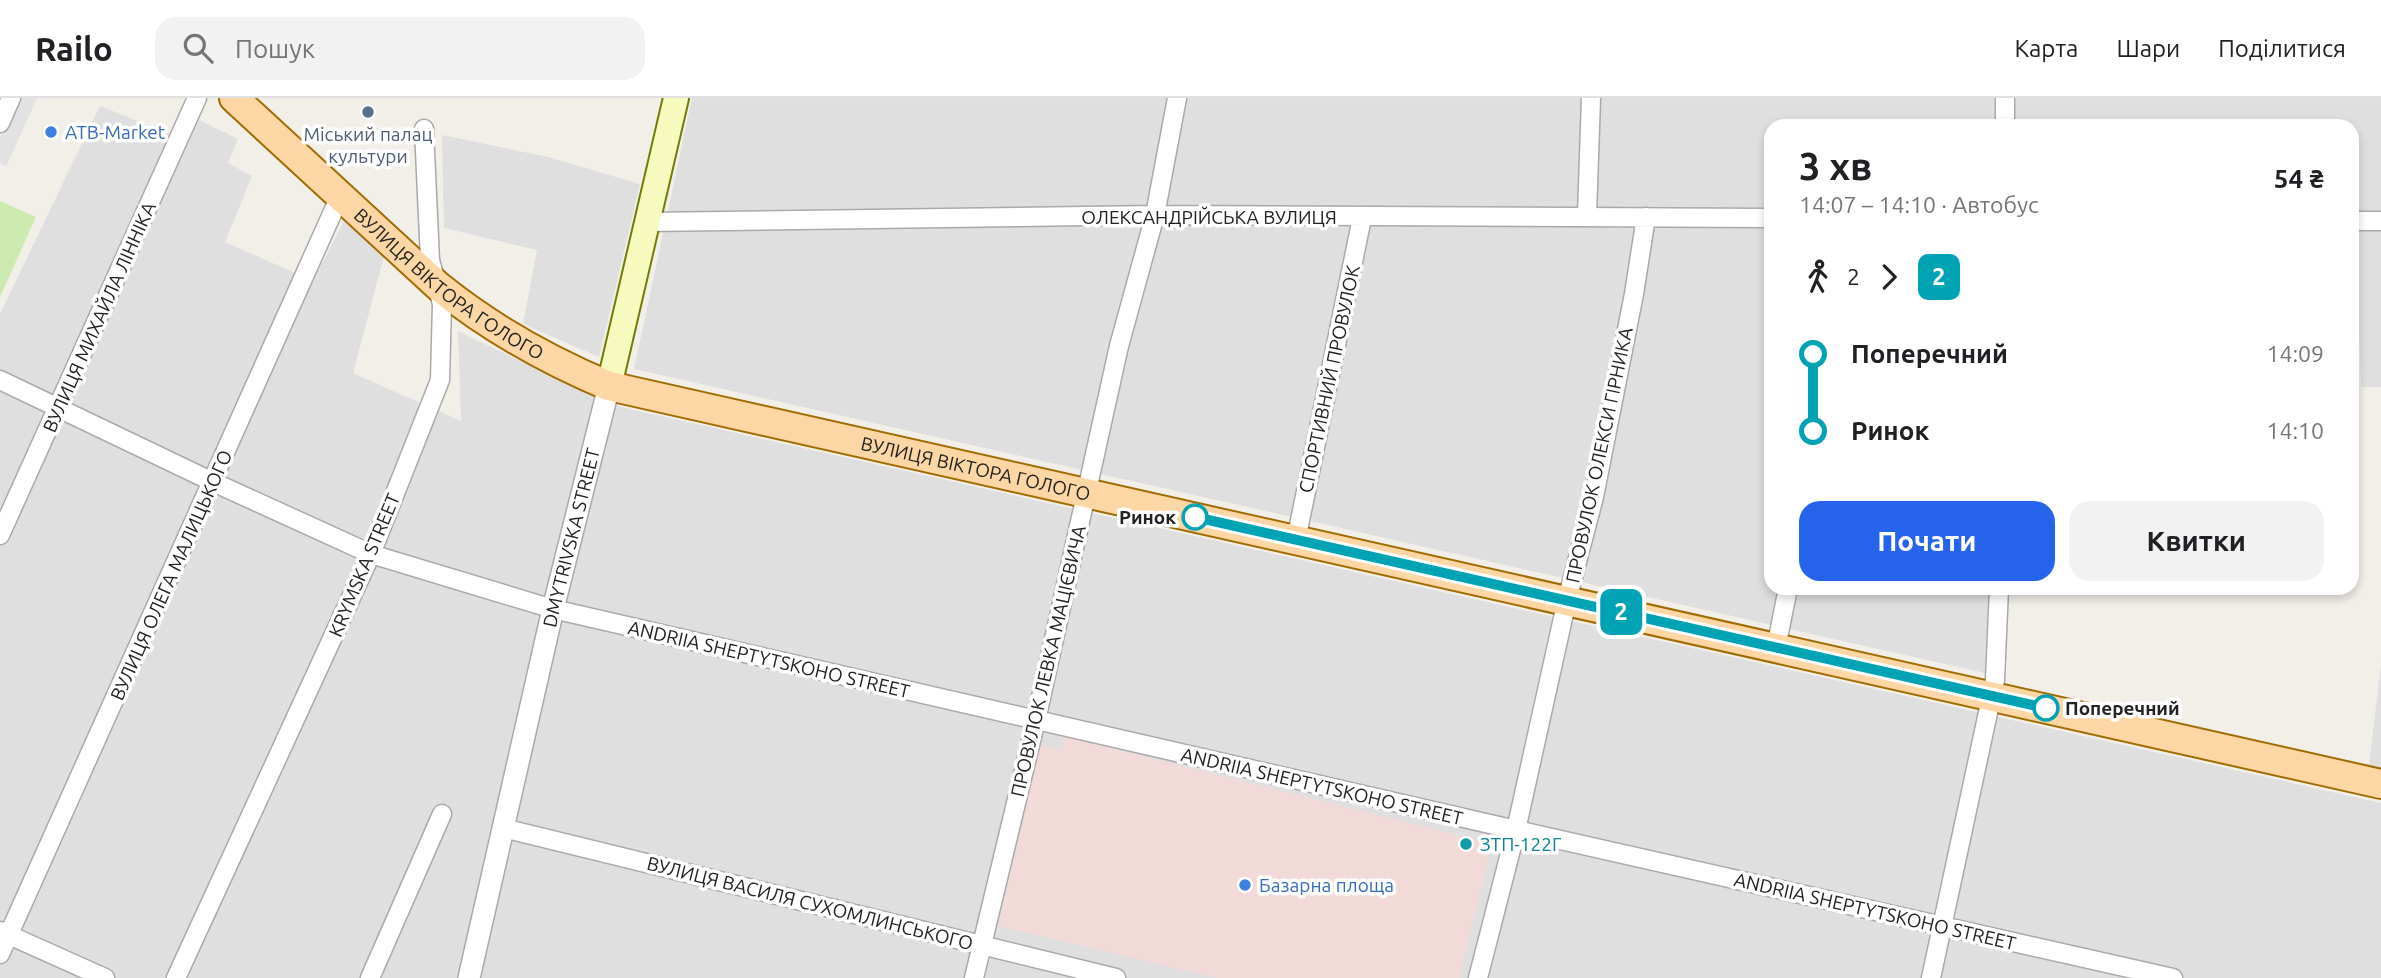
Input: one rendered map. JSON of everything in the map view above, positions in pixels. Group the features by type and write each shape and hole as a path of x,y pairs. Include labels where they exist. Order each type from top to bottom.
{"main road":[{"name":"ВУЛИЦЯ ВІКТОРА ГОЛОГО","path":"234,98 463,306 548,359 609,386 2381,785"},
{"name":"DMYTRIVSKA STREET","path":"609,386 676,98"}],"street":[{"path":"0,123 11,98"},
{"name":"ВУЛИЦЯ МИХАЙЛА ЛІННІКА","path":"0,535 198,98"},
{"name":"ПРОВУЛОК ЛЕВКА МАЦІЄВИЧА","path":"974,978 1036,720 1119,346 1156,215 1177,98"},
{"path":"1587,215 1591,98"},
{"path":"2005,98 2005,119"},
{"name":"KRYMSKA STREET","path":"176,978 372,554 440,380 442,304 430,260 424,129"},
{"name":"ВУЛИЦЯ ОЛЕГА МАЛИЦЬКОГО","path":"0,954 5,932 213,482 340,196"},
{"name":"ОЛЕКСАНДРІЙСЬКА ВУЛИЦЯ","path":"646,222 1156,215 1764,218"},
{"name":"ПРОВУЛОК ОЛЕКСИ ГІРНИКА","path":"1478,978 1516,830 1567,600 1594,497 1634,294 1646,217"},
{"name":"СПОРТИВНИЙ ПРОВУЛОК","path":"1296,540 1362,218"},
{"path":"2359,222 2381,221"},
{"name":"ANDRIIA SHEPTYTSKOHO STREET","path":"0,380 213,482 372,554 553,609 2173,978"},
{"name":"DMYTRIVSKA STREET","path":"469,978 553,609 609,386"},
{"path":"1776,648 1787,595"},
{"path":"1931,978 1995,680 1999,595"},
{"path":"370,978 442,814"},
{"name":"ВУЛИЦЯ ВАСИЛЯ СУХОМЛИНСЬКОГО","path":"503,828 1116,978"},
{"path":"5,932 105,978"}],"shaded area":[{"path":"19,98 37,98 6,167 0,163 0,139"},
{"path":"692,98 2381,98 2381,387 2361,387 2359,119 1764,119 1764,595 1989,595 1985,673 634,369"},
{"path":"100,106 183,139 193,117 238,139 228,163 252,176 225,242 313,281 344,221 384,256 353,373 461,421 458,331 612,405 2381,803 2381,978 0,978 0,314"},
{"path":"442,135 548,157 640,184 599,357 523,324 537,250 444,228"},
{"path":"2381,663 2381,768 2369,765"},
{"name":"Базарна площа","path":"1064,736 1492,844 1459,978 1217,978 999,926 1040,745 1061,750"}],"green space":[{"path":"0,201 36,217 0,297"}],"bus line":[{"name":"2","path":"1195,517 2046,708"}],"place":[{"name":"Міський палац культури","path":"368,112"},
{"name":"ATB-Market","path":"51,132"},
{"name":"Ринок","path":"1195,517"},
{"name":"Поперечний","path":"2046,708"},
{"name":"ЗТП-122Г","path":"1466,844"},
{"name":"Базарна площа","path":"1245,885"}]}
